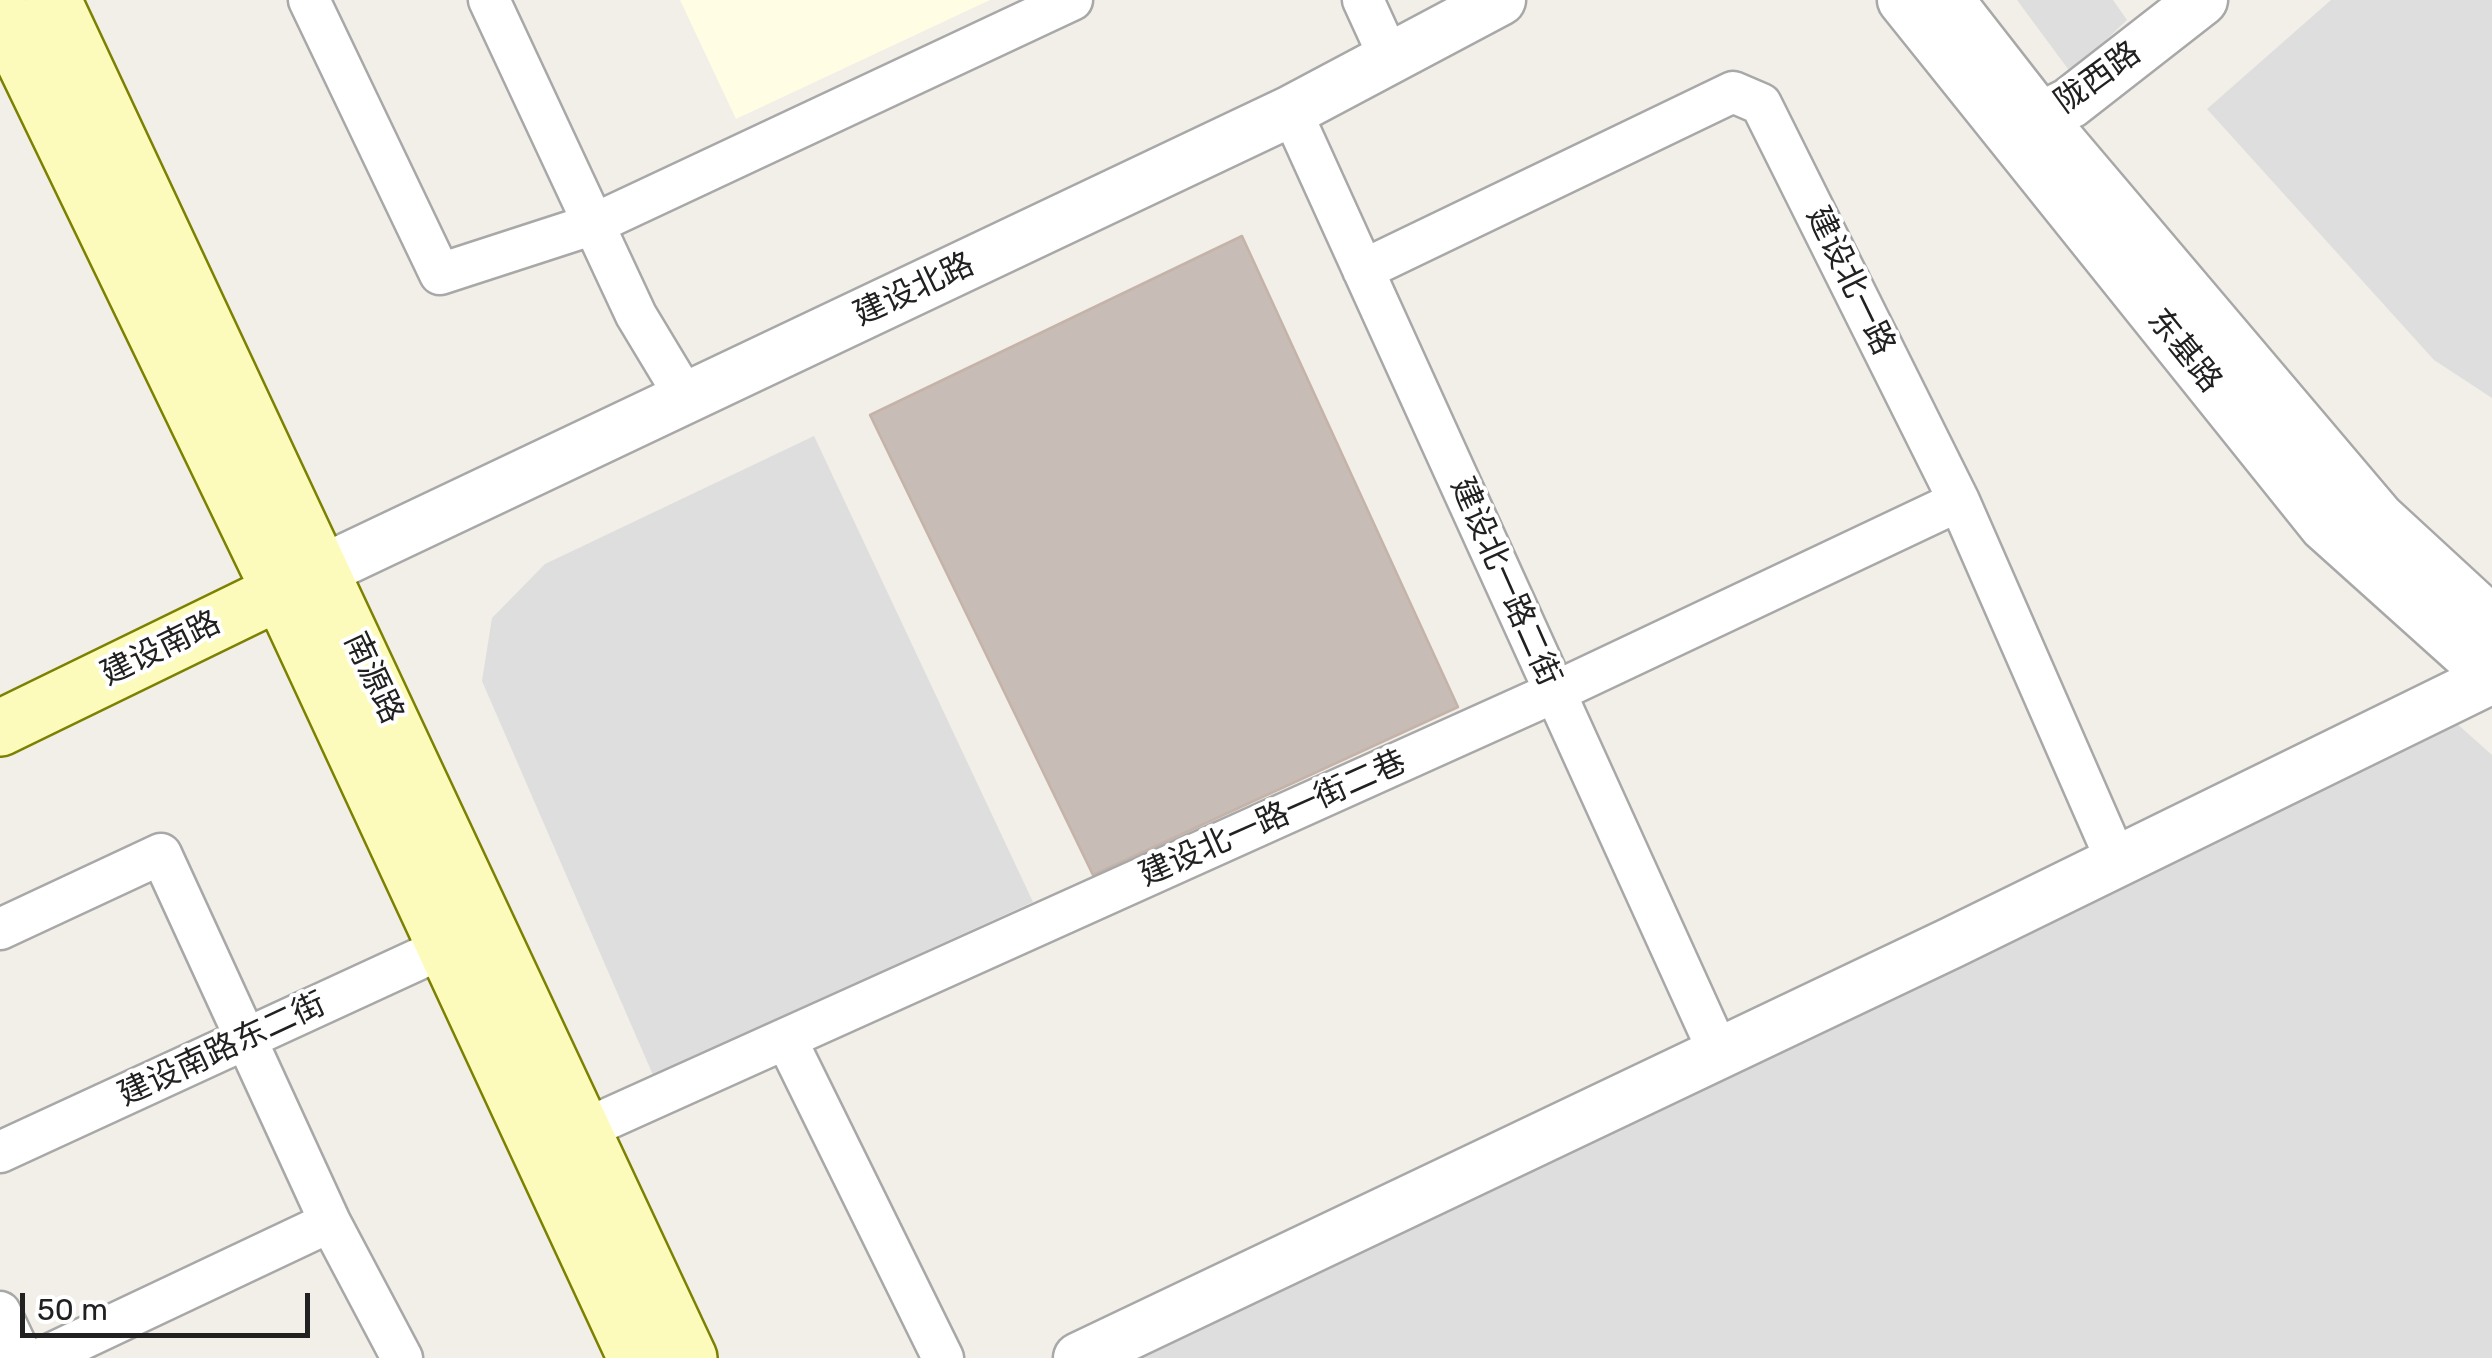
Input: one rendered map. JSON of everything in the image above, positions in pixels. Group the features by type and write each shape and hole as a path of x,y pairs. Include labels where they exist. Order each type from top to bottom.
{"main road":[{"name":"南源路","path":"53,0 295,569 445,946 636,1358"},
{"name":"南源路","path":"0,11 295,569 583,1130 689,1358"},
{"path":"0,696 295,569"},
{"name":"建设南路","path":"0,728 295,569"}],"street":[{"path":"309,0 440,274 594,224 1072,0"},
{"path":"489,0 636,315 678,386"},
{"name":"建设北路","path":"295,569 678,386 1378,32 1450,0"},
{"name":"建设北路","path":"678,386 1290,111 1378,32 1500,0"},
{"name":"东基路","path":"1903,0 2325,526 2492,677"},
{"name":"东基路","path":"1948,0 2040,118 2379,518 2492,622"},
{"name":"陇西路","path":"2040,118 2070,102 2202,0"},
{"name":"建设北一路","path":"1362,270 1732,92 1762,104 1960,502 2118,862"},
{"name":"建设北一路二街","path":"1290,111 1719,1053"},
{"name":"建设北一路一街二巷","path":"583,1130 1555,692 1960,502"},
{"path":"1079,1358 2118,862 2492,677"},
{"path":"0,928 162,854 330,1222 402,1358"},
{"name":"建设南路东二街","path":"0,1152 445,946"},
{"path":"786,1039 943,1358"},
{"path":"42,1358 330,1222"},
{"path":"0,1312 22,1358"}],"shaded area":[{"path":"680,0 990,0 736,119"},
{"path":"2017,0 2113,0 2127,20 2071,73"},
{"path":"2331,0 2492,0 2492,398 2434,360 2207,109"},
{"path":"814,436 1033,902 653,1075 482,681 492,618 545,564"},
{"path":"2455,722 2492,755 2492,1358 1140,1358"}],"building":[{"path":"1242,236 1458,707 1093,875 870,415"}]}
